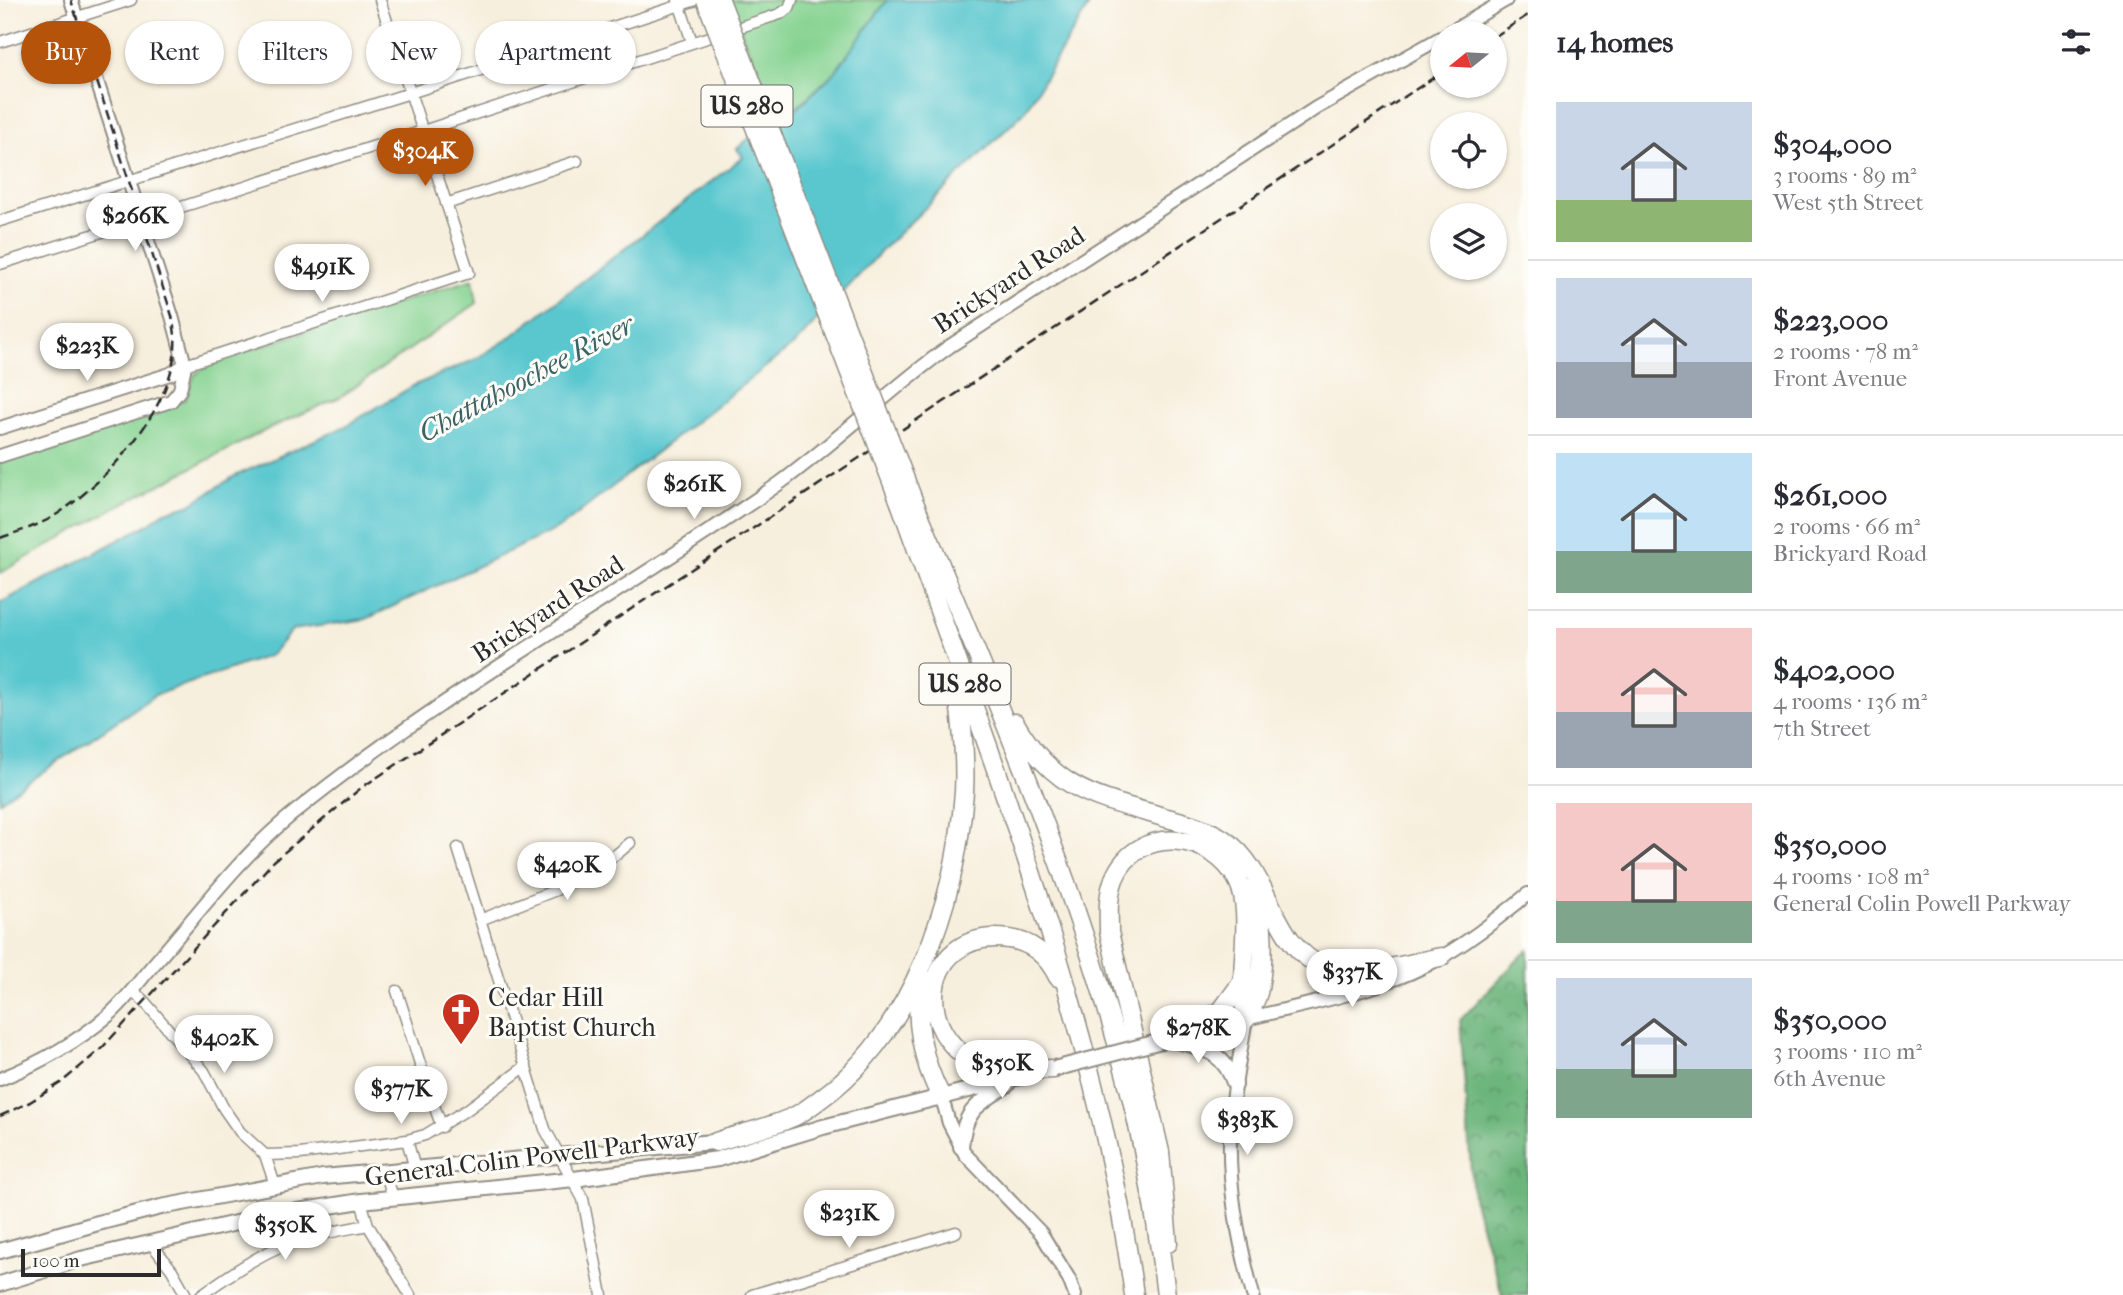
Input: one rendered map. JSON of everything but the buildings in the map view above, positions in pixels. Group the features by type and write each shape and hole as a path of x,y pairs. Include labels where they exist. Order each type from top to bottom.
{"highway":[{"name":"US 280","path":"706,0 907,502 988,679 1067,881 1110,1015 1146,1163 1168,1295"},
{"name":"US 280","path":"720,0 907,502 953,651 1052,935 1074,1010 1109,1151 1134,1295"},
{"path":"942,1098 932,1081 919,1023 917,997 946,898 958,844 964,790 964,735 953,651"},
{"path":"988,679 1026,742 1063,781 1093,796 1197,826 1226,841 1251,864 1289,937 1302,952 1326,968 1359,972 1441,957"},
{"path":"1168,1295 1168,1219 1160,1152 1109,932 1109,899 1115,877 1128,859 1146,846 1168,840 1190,841 1211,850 1228,864 1240,883 1245,905 1243,981 1246,1019"},
{"path":"1246,1019 1259,991 1261,958 1260,904 1251,864"},
{"path":"942,1098 933,995 939,973 951,955 970,942 992,937 1032,945 1052,964 1074,1010"},
{"path":"716,1142 797,1115 840,1085 876,1045 909,992 929,950"},
{"path":"1169,1039 1221,1011 1243,981"},
{"path":"934,1015 949,1043 977,1063 1001,1070 1054,1069"}],"main road":[{"name":"General Colin Powell Parkway","path":"0,1284 81,1258 266,1216 361,1201 574,1179 718,1159 823,1127 1246,1019"},
{"path":"1169,1039 1204,1048 1218,1056 1227,1065 1235,1086"},
{"path":"961,1147 963,1125 970,1112 1019,1078"},
{"name":"General Colin Powell Parkway","path":"0,1251 110,1220 323,1177 716,1142 823,1127"}],"street":[{"path":"0,456 171,401 180,390 185,365 142,219 71,0"},
{"path":"0,42 131,0"},
{"path":"0,428 469,273 380,0"},
{"path":"0,221 410,93 679,3 695,0"},
{"path":"0,264 423,131 780,14 789,8 792,0"},
{"path":"1470,21 1506,0"},
{"path":"679,3 692,42"},
{"name":"Brickyard Road","path":"0,1079 29,1068 85,1034 110,1014 133,991 252,852 318,794 459,695 780,483 811,460 914,371 950,346 1317,108 1430,44"},
{"path":"446,204 577,161"},
{"path":"480,920 556,890 617,854 630,843"},
{"path":"458,848 544,1129 583,1199 602,1295"},
{"name":"General Colin Powell Parkway","path":"1246,1019 1385,982 1441,957 1483,931 1528,894"},
{"path":"133,991 194,1057 240,1132 265,1155 275,1185"},
{"path":"397,991 442,1126"},
{"path":"1246,1019 1231,1121 1231,1175 1238,1229 1253,1295"},
{"path":"265,1155 300,1154 407,1140 442,1126 526,1066"},
{"path":"942,1098 949,1123 961,1147 1002,1195 1041,1233 1069,1279 1075,1295"},
{"path":"407,1140 415,1169"},
{"path":"385,1170 393,1198"},
{"path":"361,1201 368,1224 410,1295"},
{"path":"201,1295 230,1275 287,1244 368,1224"},
{"path":"752,1295 956,1232"},
{"path":"150,1242 186,1295"}],"green space":[{"path":"729,0 887,0 835,72 790,114 784,108 774,116"},
{"path":"473,279 477,303 340,397 268,429 118,506 0,573 0,460 185,400 195,374 220,359"},
{"path":"1528,949 1528,1295 1502,1295 1473,1198 1460,1020"}],"water":[{"name":"Chattahoochee River","path":"887,0 1092,0 1024,112 887,245 796,343 561,527 366,619 292,630 271,655 155,695 0,801 0,603 145,526 165,512 189,505 235,476 344,427 415,385 474,360 508,339 743,157 737,149 784,107 791,114 835,72"}],"railway":[{"path":"0,538 51,518 92,487 112,467 148,421 161,397 171,372 175,348 172,316 71,0"},
{"path":"1507,29 1528,15"},
{"path":"0,1116 30,1102 62,1082 101,1049 274,861 361,788 1430,80"}],"place":[{"name":"Cedar Hill Baptist Church","path":"461,1046"}]}
